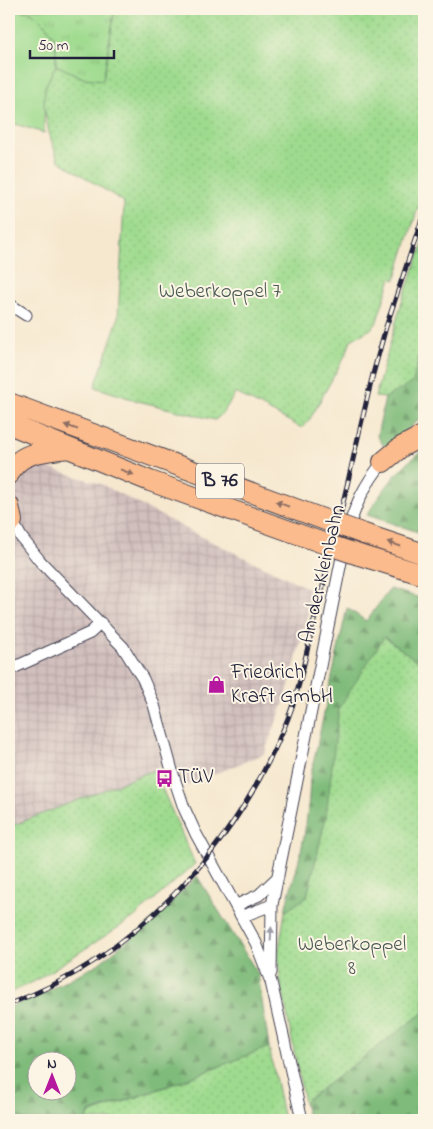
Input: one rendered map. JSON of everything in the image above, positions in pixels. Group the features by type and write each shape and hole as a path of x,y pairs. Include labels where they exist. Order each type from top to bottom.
{"highway":[{"name":"B 76","path":"9,398 30,412"},
{"name":"B 76","path":"9,403 364,534 424,554"},
{"name":"B 76","path":"9,424 150,481 323,543 424,575"},
{"path":"383,462 401,447 424,435"},
{"path":"9,474 12,467 22,458 35,452 68,448"}],"street":[{"path":"9,304 26,315"},
{"name":"An der Kleinbahn","path":"271,982 272,905 347,532 355,506 366,483 383,462"},
{"path":"10,514 21,537 40,561 123,647 143,679 154,706 184,808 196,834 243,916 271,982 302,1120"},
{"path":"12,668 90,633 101,623"},
{"path":"237,905 259,895 278,877"},
{"path":"243,916 272,905"}],"shaded area":[{"path":"36,464 101,484 194,533 314,591 286,697 264,754 177,789 169,762 154,770 9,827 9,473"}],"green space":[{"path":"9,9 31,12 43,22 56,39 56,65 45,87 44,133 9,122"},
{"path":"22,9 115,9 103,80 83,78 56,65 56,39 43,22 31,12 22,11"},
{"name":"Weberkoppel 7","path":"115,9 424,9 424,189 395,280 391,278 376,324 371,329 351,340 347,352 310,419 302,428 236,393 222,414 215,420 138,401 95,387 118,319 124,202 58,160 49,133 44,105 45,87 56,65 83,78 103,80"},
{"path":"424,241 424,341 422,341 413,382 385,398 375,397 402,301"},
{"path":"422,340 424,341 424,420 417,421 386,449 377,436 385,398"},
{"path":"424,450 424,534 367,515 399,471"},
{"path":"390,589 424,599 424,666 384,637 326,817 307,897 285,912 302,845 308,812 310,778 347,608 366,621"},
{"name":"Weberkoppel 8","path":"384,637 424,666 424,1012 304,1102 280,979 278,954 285,912 307,897 326,817 339,708"},
{"path":"154,770 195,864 133,918 35,981 9,993 9,827"},
{"path":"197,876 258,974 269,1047 185,1080 89,1113 87,1120 9,1120 9,1007 39,995 98,964 147,925"},
{"path":"424,1012 424,1120 308,1120 304,1102"},
{"path":"269,1047 284,1120 87,1120 89,1114 185,1080"}],"railway":[{"path":"9,1004 54,984 97,959 137,929 174,894 208,856 237,815 263,772 284,728 298,689 373,374 386,327 424,213"}],"place":[{"name":"Friedrich Kraft GmbH","path":"217,685"},
{"name":"TÜV","path":"164,778"}]}
